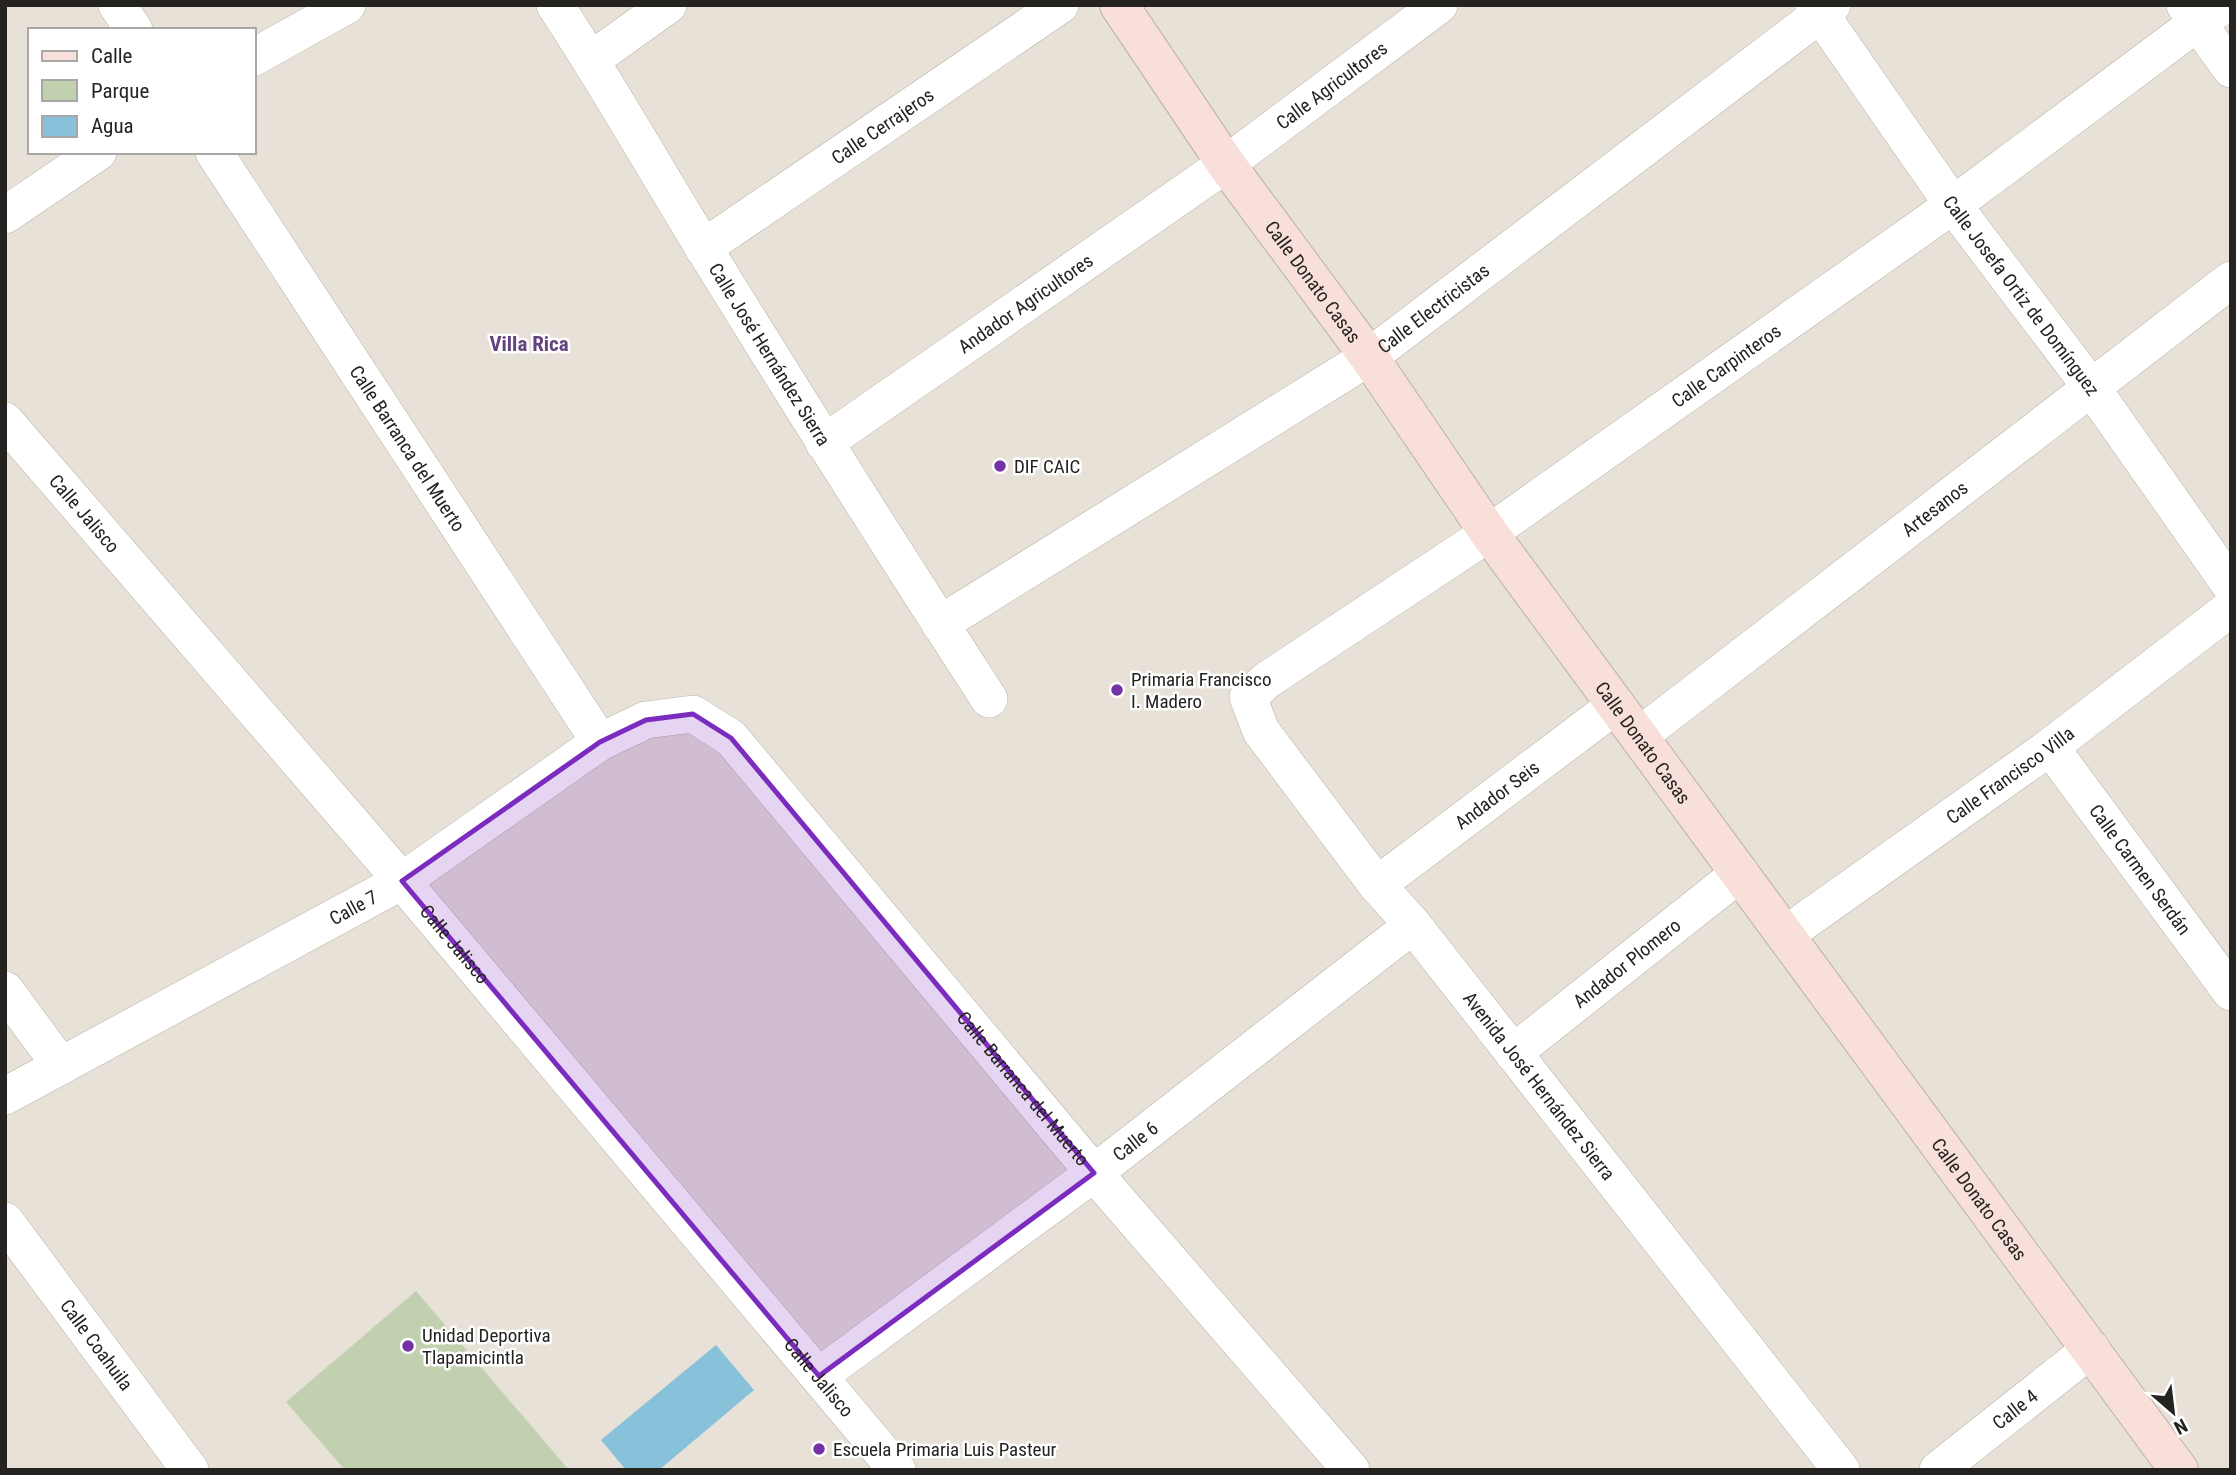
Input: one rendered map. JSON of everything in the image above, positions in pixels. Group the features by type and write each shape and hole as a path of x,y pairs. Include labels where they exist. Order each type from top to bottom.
{"street":[{"path":"117,5 133,28"},
{"path":"256,56 347,5"},
{"name":"Calle José Hernández Sierra","path":"555,5 824,443 989,699"},
{"path":"591,60 668,5"},
{"name":"Calle Cerrajeros","path":"704,248 1060,5"},
{"name":"Calle Donato Casas","path":"1119,5 1226,164 1369,357 1489,533 2179,1470"},
{"name":"Calle Agricultores","path":"1226,164 1439,5"},
{"name":"Calle Josefa Ortiz de Domínguez","path":"1822,8 1953,205 2091,387 2231,586"},
{"name":"Calle Electricistas","path":"940,624 1369,357 1822,8"},
{"path":"2202,11 2231,69"},
{"name":"Calle Carpinteros","path":"1248,696 1267,680 1489,533 1953,205 2202,11"},
{"path":"5,215 95,154"},
{"name":"Calle Barranca del Muerto","path":"215,154 600,742"},
{"name":"Andador Agricultores","path":"824,443 1226,164"},
{"name":"Artesanos","path":"1639,736 2231,280"},
{"name":"Calle Jalisco","path":"5,421 402,881 897,1470"},
{"name":"Calle Francisco Villa","path":"1785,934 2050,747 2231,608"},
{"name":"Avenida José Hernández Sierra","path":"1248,696 1261,732 1377,885 1413,925 1841,1470"},
{"name":"Andador Seis","path":"1377,885 1616,705"},
{"name":"Calle Barranca del Muerto","path":"693,714 731,738 1094,1173 1351,1470"},
{"name":"Calle 7","path":"5,1096 402,881 600,742 646,720 693,714"},
{"name":"Calle Carmen Serdán","path":"2050,747 2231,992"},
{"name":"Andador Plomero","path":"1513,1053 1740,873"},
{"name":"Calle 6","path":"819,1376 1094,1173 1413,925"},
{"path":"5,990 61,1066"},
{"name":"Calle Coahuila","path":"5,1220 190,1470"},
{"name":"Calle 4","path":"1938,1470 2091,1349"}],"highlighted area":[{"path":"693,714 731,738 1094,1173 819,1376 402,881 600,742 646,720"}],"green space":[{"name":"Unidad Deportiva Tlapamicintla","path":"416,1291 569,1470 345,1470 286,1402"}],"water":[{"path":"716,1345 754,1390 659,1470 626,1470 601,1440"}],"place":[{"name":"DIF CAIC","path":"1000,466"},
{"name":"Primaria Francisco I. Madero","path":"1117,690"},
{"name":"Unidad Deportiva Tlapamicintla","path":"408,1346"},
{"name":"Escuela Primaria Luis Pasteur","path":"819,1449"}],"district":[{"name":"Villa Rica","path":"529,344"}]}
